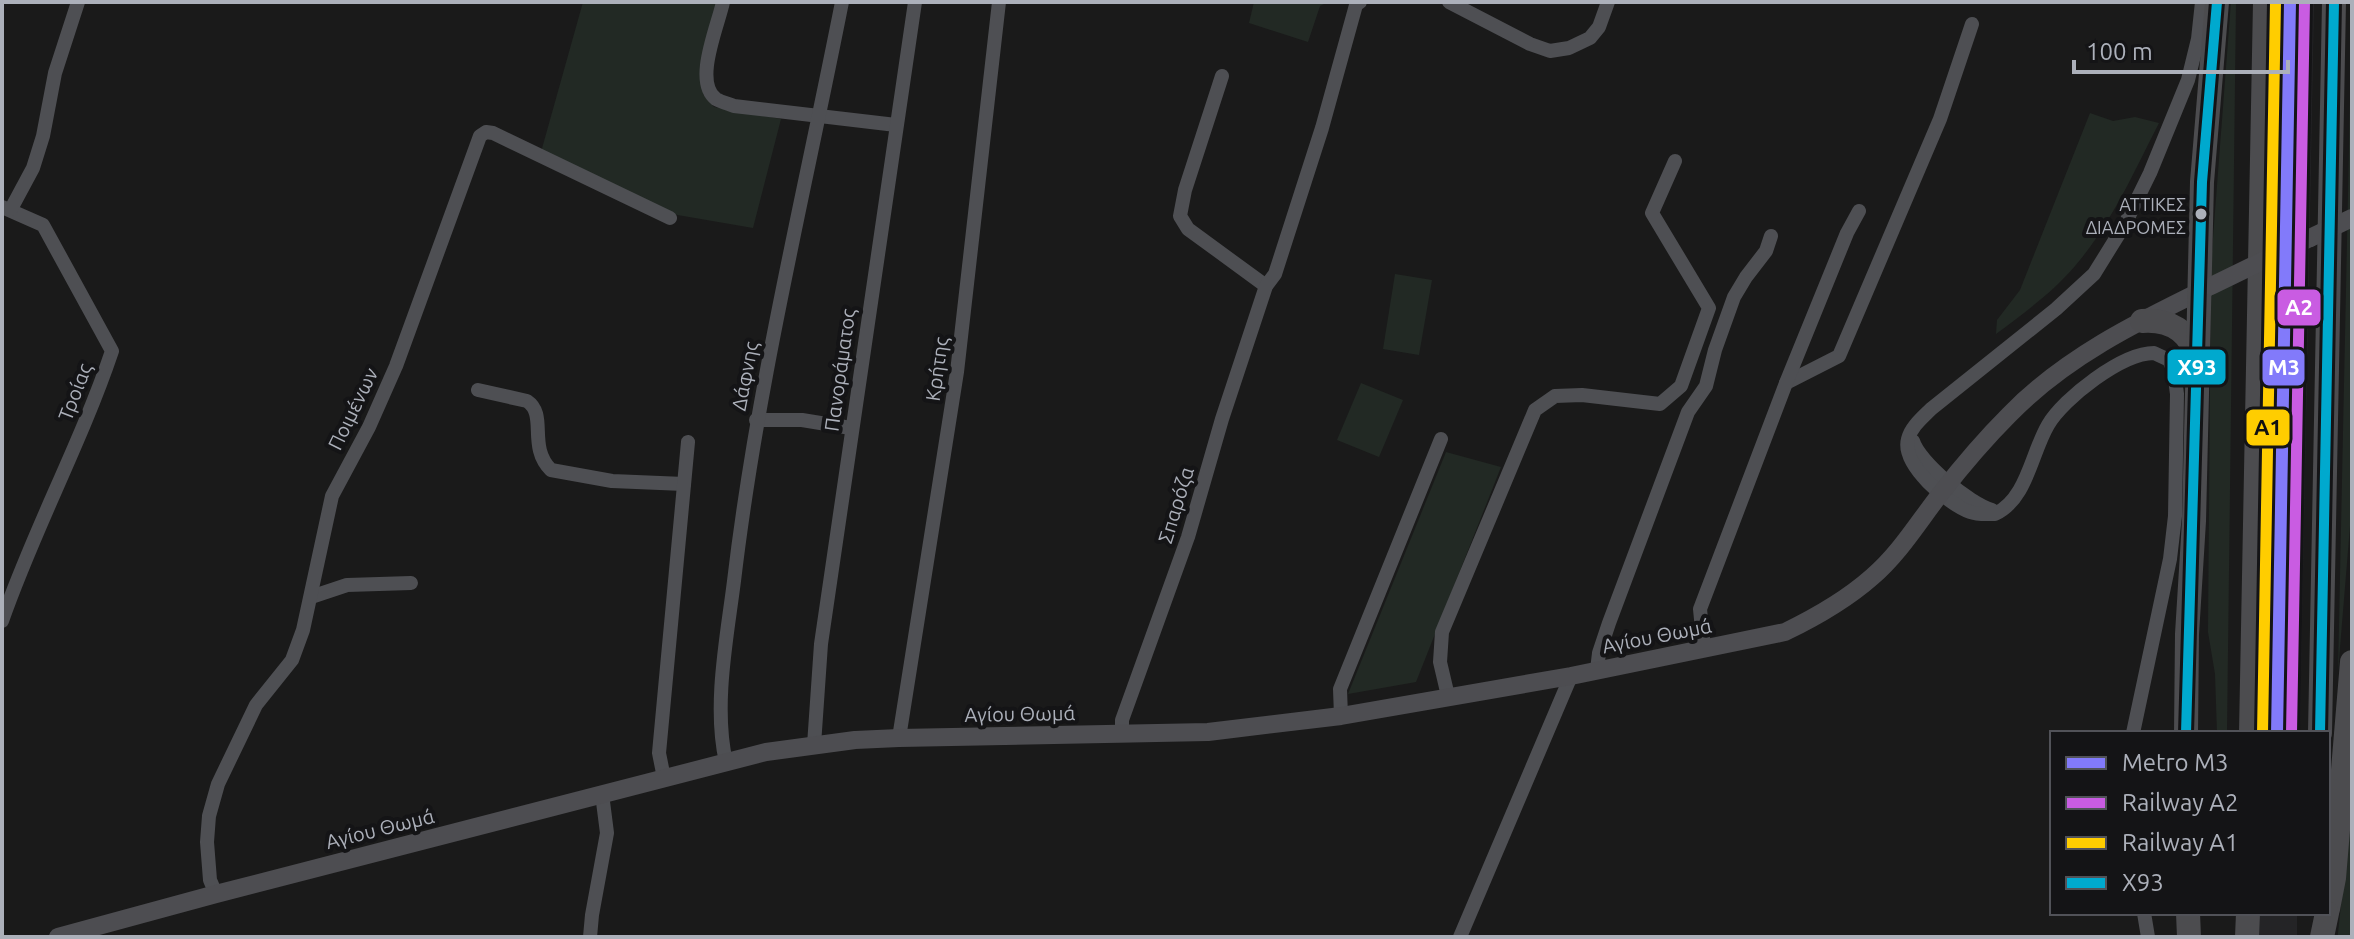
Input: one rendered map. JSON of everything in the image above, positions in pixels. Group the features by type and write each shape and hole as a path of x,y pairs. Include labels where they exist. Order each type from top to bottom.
{"highway":[{"path":"2186,731 2198,360 2205,288 2206,116 2217,2"},
{"path":"2251,731 2265,2"},
{"path":"2320,731 2334,2"},
{"path":"2142,321 2167,323 2179,328 2194,348 2198,360"},
{"path":"2330,900 2352,662"},
{"path":"2188,915 2189,937"},
{"path":"2247,937 2248,915"},
{"path":"2316,915 2316,937"},
{"path":"2322,937 2327,915"}],"main road":[{"name":"Αγίου Θωμά","path":"58,937 726,762 814,745 899,738 1208,732 1341,716 1571,676 1785,632 1816,617 1873,577 1897,553 1946,487 2010,414 2081,356 2205,288 2352,218"}],"street":[{"path":"6,208 33,168 43,136 55,73 78,2"},
{"path":"723,2 706,69 707,87 716,99 734,106 896,125"},
{"name":"Δάφνης","path":"726,762 720,718 745,484 842,2"},
{"name":"Πανοράματος","path":"814,745 821,644 915,2"},
{"name":"Κρήτης","path":"899,738 957,372 999,2"},
{"name":"Σπαρόζα","path":"1122,735 1122,720 1188,537 1222,419 1266,286 1275,274 1322,128 1356,5 1360,2"},
{"path":"1449,2 1530,44 1550,51 1569,48 1590,38 1599,27 1608,2"},
{"path":"2133,731 2170,559 2175,516 2177,394 2169,360 2154,353 2127,359 2061,408 2050,422 2023,482 2004,510 1983,508 1946,487 1921,458 1913,441 1912,429 1931,409 2056,309 2094,274 2125,224 2150,173 2188,80 2198,39 2202,2"},
{"path":"1786,383 1839,356 1940,119 1972,24"},
{"path":"1222,76 1185,190 1180,216 1188,229 1266,286"},
{"name":"Ποιμένων","path":"216,894 210,880 207,842 209,816 218,784 256,705 292,660 303,630 332,496 369,427 396,366 480,136 486,132 493,133 670,218"},
{"path":"1448,696 1440,662 1442,632 1535,410 1555,396 1568,395 1660,404 1681,386 1709,308 1652,213 1675,161"},
{"name":"Τροίας","path":"2,621 50,499 95,403 112,351 43,225 6,208"},
{"path":"1704,649 1700,609 1786,383 1847,233 1859,211"},
{"path":"1597,670 1609,623 1688,412 1706,386 1734,297 1766,251 1771,236"},
{"path":"478,390 533,405 537,414 540,455 551,470 612,481 684,484"},
{"path":"756,420 802,420 851,428"},
{"path":"1341,716 1340,689 1441,439"},
{"path":"664,778 659,753 688,442"},
{"path":"311,597 347,585 411,583"},
{"path":"1460,937 1571,676"},
{"path":"590,937 607,833 602,794"},
{"path":"2144,915 2148,937"}],"shaded area":[{"path":"583,2 717,2 703,94 714,107 781,119 753,228 666,213 541,152"},
{"path":"1254,2 1328,2 1320,6 1308,42 1249,23"},
{"path":"2231,2 2236,2 2227,731 2217,731 2215,674 2208,632 2211,264"},
{"path":"2275,2 2314,2 2300,731 2262,731"},
{"path":"2352,2 2352,502 2338,672"},
{"path":"2090,113 2113,121 2135,117 2159,123 2121,197 2088,250 2057,285 1996,334 1997,320 2020,290"},
{"path":"1395,274 1432,280 1419,355 1383,349"},
{"path":"1361,383 1403,400 1379,457 1337,440"},
{"path":"1446,452 1501,467 1416,682 1348,694"},
{"path":"2352,801 2352,937 2338,937 2338,933"},
{"path":"2259,915 2297,915 2297,937 2258,937"}],"metro line":[{"name":"Μ3","path":"2277,731 2290,2"}],"rail line":[{"name":"A1","path":"2263,731 2276,2"},
{"name":"A2","path":"2291,731 2304,2"}],"transit line":[{"name":"X93","path":"2186,731 2202,182 2217,2"},
{"name":"X93","path":"2320,731 2334,2"}],"place":[{"name":"ΑΤΤΙΚΕΣ ΔΙΑΔΡΟΜΕΣ","path":"2201,214"}]}
